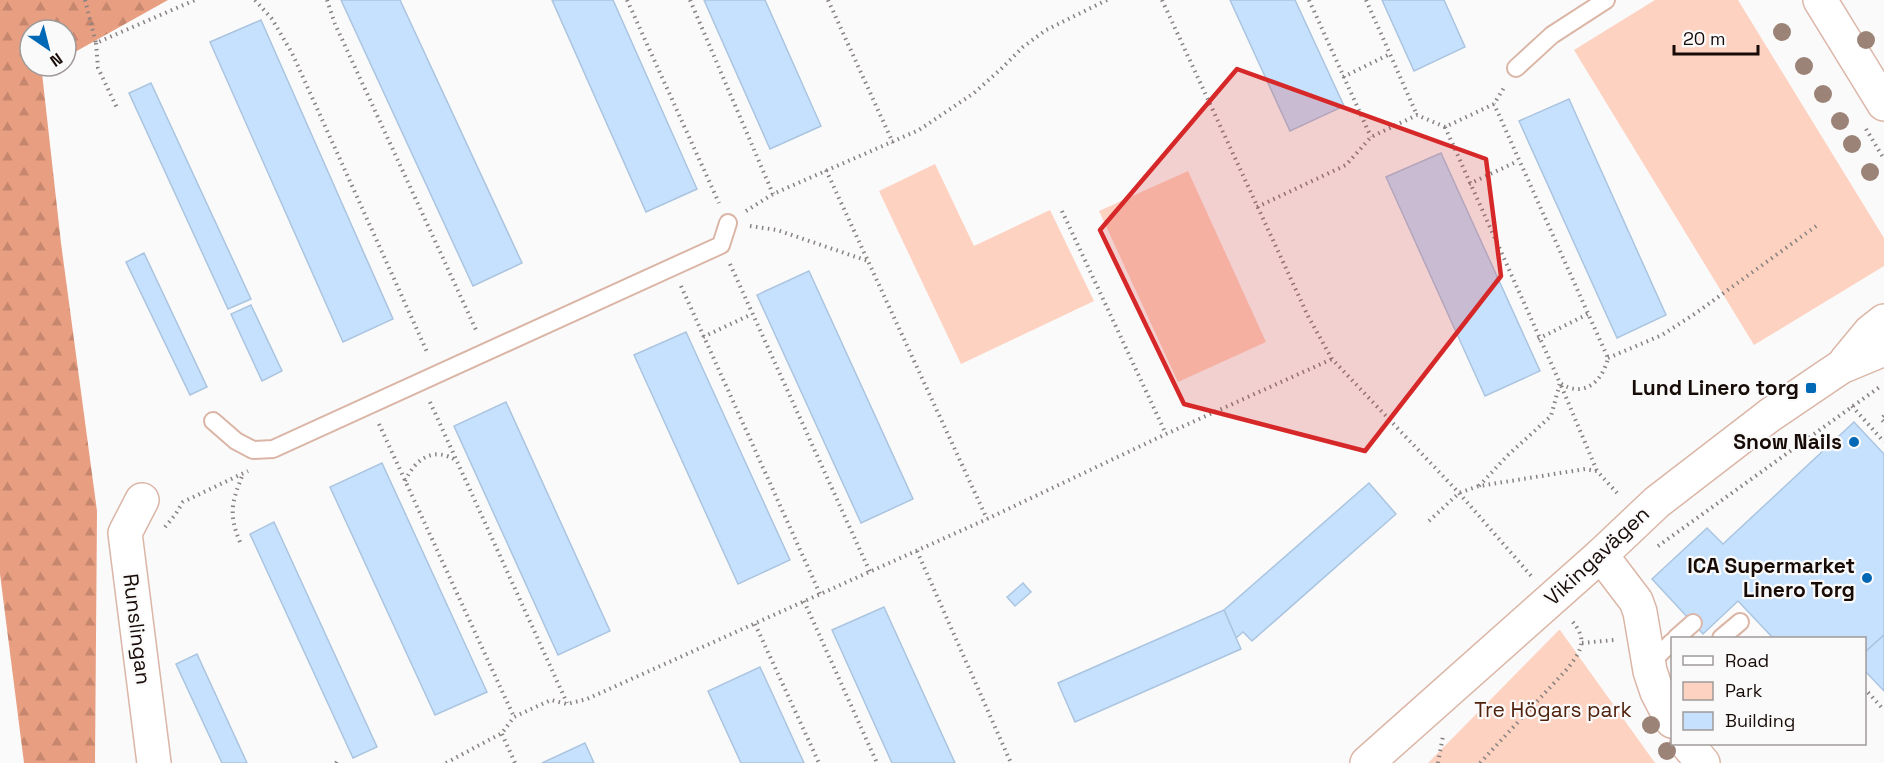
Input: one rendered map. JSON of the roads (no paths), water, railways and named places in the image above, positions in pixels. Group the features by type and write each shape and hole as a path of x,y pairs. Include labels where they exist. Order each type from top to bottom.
{"street":[{"path":"1820,0 1884,104"},
{"name":"Vikingavägen","path":"1841,367 1870,332 1884,321"},
{"name":"Vikingavägen","path":"1367,763 1601,555 1656,502 1770,415 1841,367 1884,349"},
{"name":"Runslingan","path":"142,500 125,533 154,763"},
{"path":"1601,555 1636,601 1663,691"},
{"path":"1688,745 1703,763"}],"lane":[{"path":"1516,68 1552,35 1606,0"},
{"path":"213,421 236,441 253,450 273,449 721,244 728,223"},
{"path":"1724,637 1740,622"},
{"path":"1678,637 1693,623"},
{"path":"1663,691 1671,647"}],"place":[{"name":"Lund Linero torg","path":"1811,388"},
{"name":"Snow Nails","path":"1854,442"},
{"name":"ICA Supermarket Linero Torg","path":"1867,578"}],"park label":[{"name":"Tre Högars park","path":"1553,710"}]}
